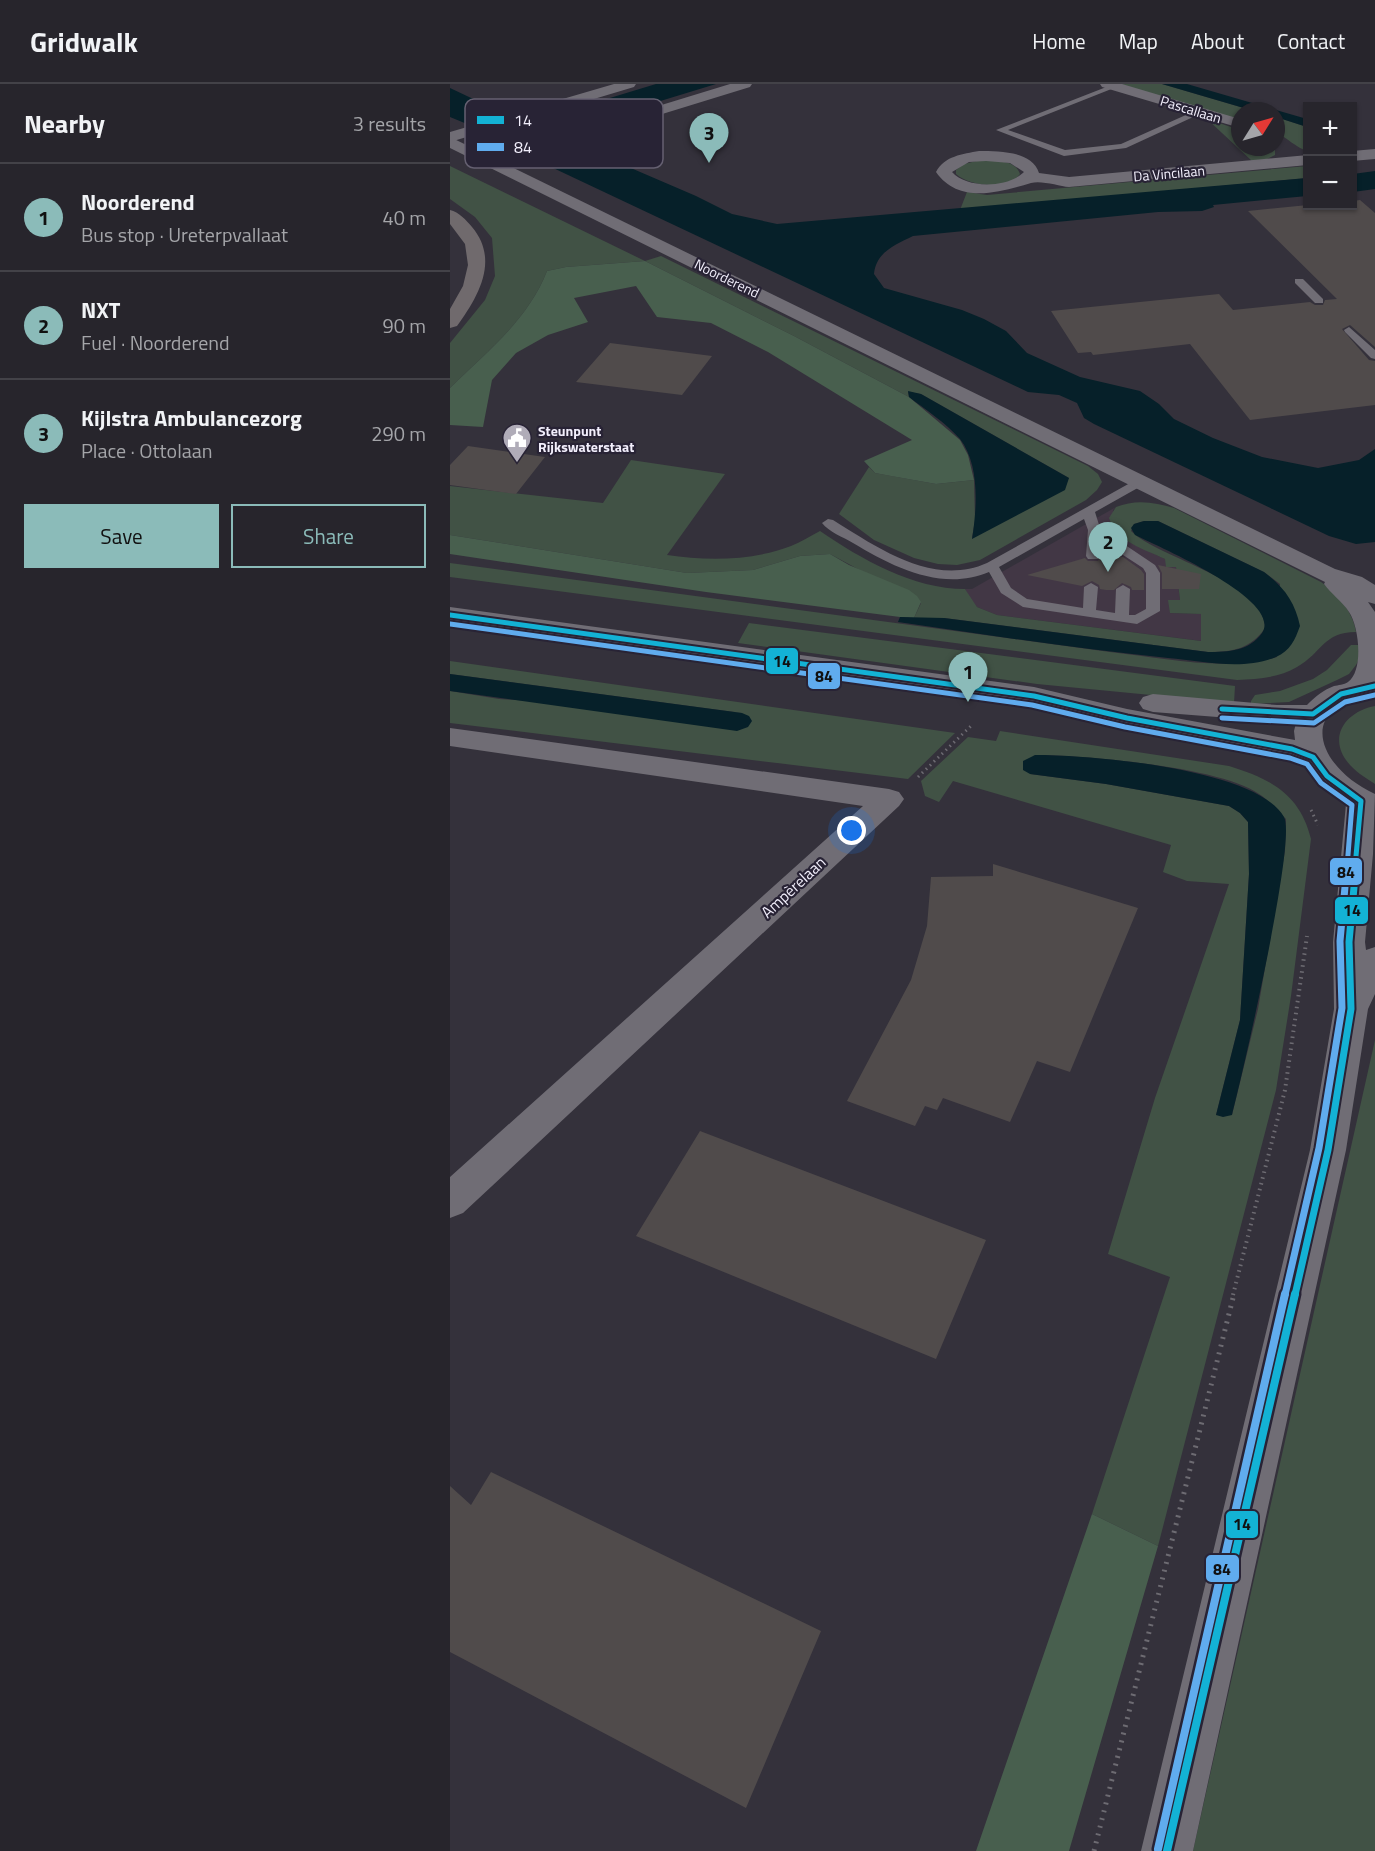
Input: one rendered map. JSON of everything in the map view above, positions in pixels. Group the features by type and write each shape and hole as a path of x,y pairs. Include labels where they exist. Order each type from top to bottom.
{"highway":[{"path":"450,215 474,243 476,268 466,302 450,322"}],"street":[{"path":"578,99 629,84"},
{"path":"663,109 745,84"},
{"name":"Pascallaan","path":"1111,85 1231,121"},
{"path":"450,137 465,133"},
{"name":"Noorderend","path":"450,142 465,149"},
{"path":"1285,148 1303,159"},
{"path":"1357,156 1375,154"},
{"name":"Da Vincilaan","path":"1030,177 1069,182 1303,160"},
{"name":"Noorderend","path":"503,168 1326,574 1370,603 1366,620 1372,660 1366,687"},
{"path":"451,615 1034,696 1132,701 1277,714 1313,714"},
{"path":"1167,1851 1328,1150 1351,1009 1349,942 1368,803 1327,776 1313,757 1307,736 1313,714 1327,700 1366,687"},
{"path":"1034,696 1127,718 1292,749 1313,757"},
{"path":"450,737 889,799"},
{"name":"Ampèrelaan","path":"450,1201 889,799"},
{"path":"1351,1009 1375,960"}],"lane":[{"path":"1111,85 1000,130 1064,153 1123,146 1200,112"},
{"path":"1299,281 1319,301"},
{"path":"1349,330 1375,356"},
{"path":"828,523 876,551 930,573 966,575 992,566 1139,482"},
{"path":"1088,511 1094,530 1093,556"},
{"path":"992,566 1006,590 1023,603 1137,620 1153,611 1153,573 1148,565 1124,554 1094,530"},
{"path":"1089,614 1091,587"},
{"path":"1122,618 1123,589"}],"path":[{"path":"889,799 915,780 973,723 984,725"},
{"path":"1306,802 1314,815 1320,835"},
{"path":"1094,1851 1285,1090 1308,927"}],"shaded area":[{"path":"1116,507 1113,510 1122,538 1165,559 1176,567 1180,600 1170,613 1201,614 1202,641 997,615 977,607 969,597 965,589 972,589"}],"green space":[{"path":"1119,84 1162,84 1231,104 1231,117"},
{"path":"1207,119 1231,127 1231,141"},
{"path":"1285,120 1303,126 1303,149 1285,138"},
{"path":"1247,156 1273,156 1265,160 1252,161"},
{"path":"981,160 1009,163 1020,174 1007,183 989,185 970,182 956,174 956,170 964,164"},
{"path":"450,166 645,261 566,267 547,271 529,305 505,335 450,388 450,343 485,300 495,276 492,238 475,217 450,199"},
{"path":"1303,166 1303,178 960,210 967,192 987,195"},
{"path":"661,256 1088,466 1098,474 1102,482 1086,500 980,560 957,565 938,564 914,558 874,540 839,514 869,467 875,473 936,484 974,480 975,520 972,538 1069,478 921,394 908,392 909,397 645,261"},
{"path":"645,261 909,397 960,440 968,455 974,480 936,484 875,473 864,461 912,440 768,352 711,323 657,317 636,286 574,298 588,322 548,335 516,353 492,380 483,427 450,425 450,388 505,335 529,305 547,271 566,267"},
{"path":"631,460 725,474 667,555 714,559 761,555 791,546 820,531 870,562 907,578 946,588 965,589 977,607 997,615 1201,641 1201,614 1170,613 1168,600 1180,600 1176,567 1166,567 1165,559 1125,539 1118,533 1109,518 1116,507 1123,504 1152,503 1174,508 1321,582 1344,604 1352,617 1356,632 1329,639 1305,661 1283,674 1237,680 450,577 450,563 1173,660 1215,664 1277,657 1280,584 1264,572 1158,521 1134,524 1131,531 1164,551 1209,572 1248,597 1261,611 1265,628 1254,641 1233,650 1208,652 944,618 914,618 921,603 830,554 800,556 753,570 687,573 450,535 450,486 603,503"},
{"path":"450,535 687,573 753,570 800,556 830,554 849,565 909,590 921,602 914,618 706,592 450,554"},
{"path":"749,623 1235,686 1234,703 1037,684 738,643"},
{"path":"1351,645 1359,645 1359,659 1349,674 1289,702 1251,704 1255,695 1280,691 1313,679 1327,670"},
{"path":"450,661 955,733 908,779 450,723 450,691 499,699 742,713 450,674"},
{"path":"1375,706 1375,784 1349,764 1339,741 1340,733 1349,718"},
{"path":"1000,731 1229,766 1271,783 1282,791 1299,810 1311,839 1291,996 1276,1090 1158,1546 1092,1514 1170,1277 1108,1254 1155,1098 1229,884 1187,881 1163,872 1171,845 953,781 939,802 925,796 921,781 968,737 996,741","holes":["1035,755 1151,764 1215,777 1241,785 1259,794 1286,819 1285,851 1258,1009 1232,1115 1216,1115 1240,1020 1249,874 1248,822 1229,806 1106,784 1030,774"]},
{"path":"1375,1040 1375,1851 1193,1851"},
{"path":"1092,1514 1158,1546 1069,1851 976,1851"}],"water":[{"path":"656,84 716,84 663,100 607,99"},
{"path":"1162,84 1187,84 1249,102 1231,102 1231,104"},
{"path":"450,88 473,99 465,99 465,123 450,117"},
{"path":"1285,113 1303,118 1303,126 1285,120"},
{"path":"553,168 631,168 732,214 777,224 1303,178 1303,196 1213,205 1214,207 1202,211 1158,212 913,236 893,246 882,255 874,274 884,288 962,310 984,319 1006,331 1027,353 1080,377 1140,391 1159,404 1174,419 1213,438 1262,457 1318,468 1359,460 1375,449 1375,542 1356,544 1329,536 1094,424 1084,418 1077,403 1059,395 1028,392"},
{"path":"1375,171 1375,189 1357,191 1357,173"},
{"path":"908,391 921,394 1069,478 1065,490 972,539 976,501 974,474 966,449 949,428 909,397"},
{"path":"1158,521 1264,572 1271,578 1292,602 1298,617 1300,626 1288,648 1281,655 1263,661 1222,664 1067,646 898,622 900,617 944,618 1208,652 1238,649 1257,639 1262,633 1264,620 1255,605 1237,590 1191,562 1135,535 1131,528 1134,524"},
{"path":"450,674 742,713 749,716 752,721 748,727 737,731 450,691"},
{"path":"1035,755 1130,762 1207,776 1241,787 1268,800 1284,817 1286,835 1276,911 1232,1115 1223,1117 1216,1115 1240,1020 1249,874 1248,822 1229,806 1106,784 1030,774 1023,770 1023,761"}],"building":[{"path":"1357,200 1360,200 1375,213 1375,347 1350,325 1342,329 1369,360 1375,361 1375,405 1250,420 1190,344 1093,355 1091,352 1078,353 1051,311 1219,294 1233,310 1310,302 1323,305 1325,300 1337,299 1248,211 1303,206 1303,210 1357,210"},
{"path":"610,343 712,356 682,395 576,382"},
{"path":"468,446 545,457 516,494 450,485 450,465"},
{"path":"1101,555 1123,557 1141,570 1144,574 1144,590 1132,590 1131,587 1122,583 1114,590 1106,590 1100,589 1099,585 1092,581 1082,586 1027,575 1085,558 1088,561 1098,561"},
{"path":"1158,565 1201,574 1199,589 1162,589 1162,573"},
{"path":"993,864 1138,908 1070,1072 1037,1061 1010,1122 943,1098 937,1110 925,1106 915,1126 847,1101 911,980 927,926 931,877 993,876"},
{"path":"700,1131 986,1240 936,1359 636,1236"},
{"path":"491,1472 821,1631 746,1808 450,1652 450,1486 471,1505"}],"transit line":[{"name":"14","path":"450,615 1034,696 1127,718 1292,749 1313,757 1327,776 1361,801 1349,942 1351,1009 1328,1150 1167,1851"},
{"name":"84","path":"450,624 1032,705 1125,727 1290,758 1307,764 1321,783 1352,805 1340,941 1342,1008 1319,1148 1158,1849"},
{"name":"14","path":"1222,709 1313,714 1341,694 1375,686"},
{"name":"84","path":"1222,718 1314,723 1345,702 1375,695"}],"place":[{"name":"Kijlstra Ambulancezorg","path":"709,163"},
{"name":"Steunpunt Rijkswaterstaat","path":"517,464"},
{"name":"NXT","path":"1108,572"},
{"name":"Noorderend","path":"968,702"}]}
